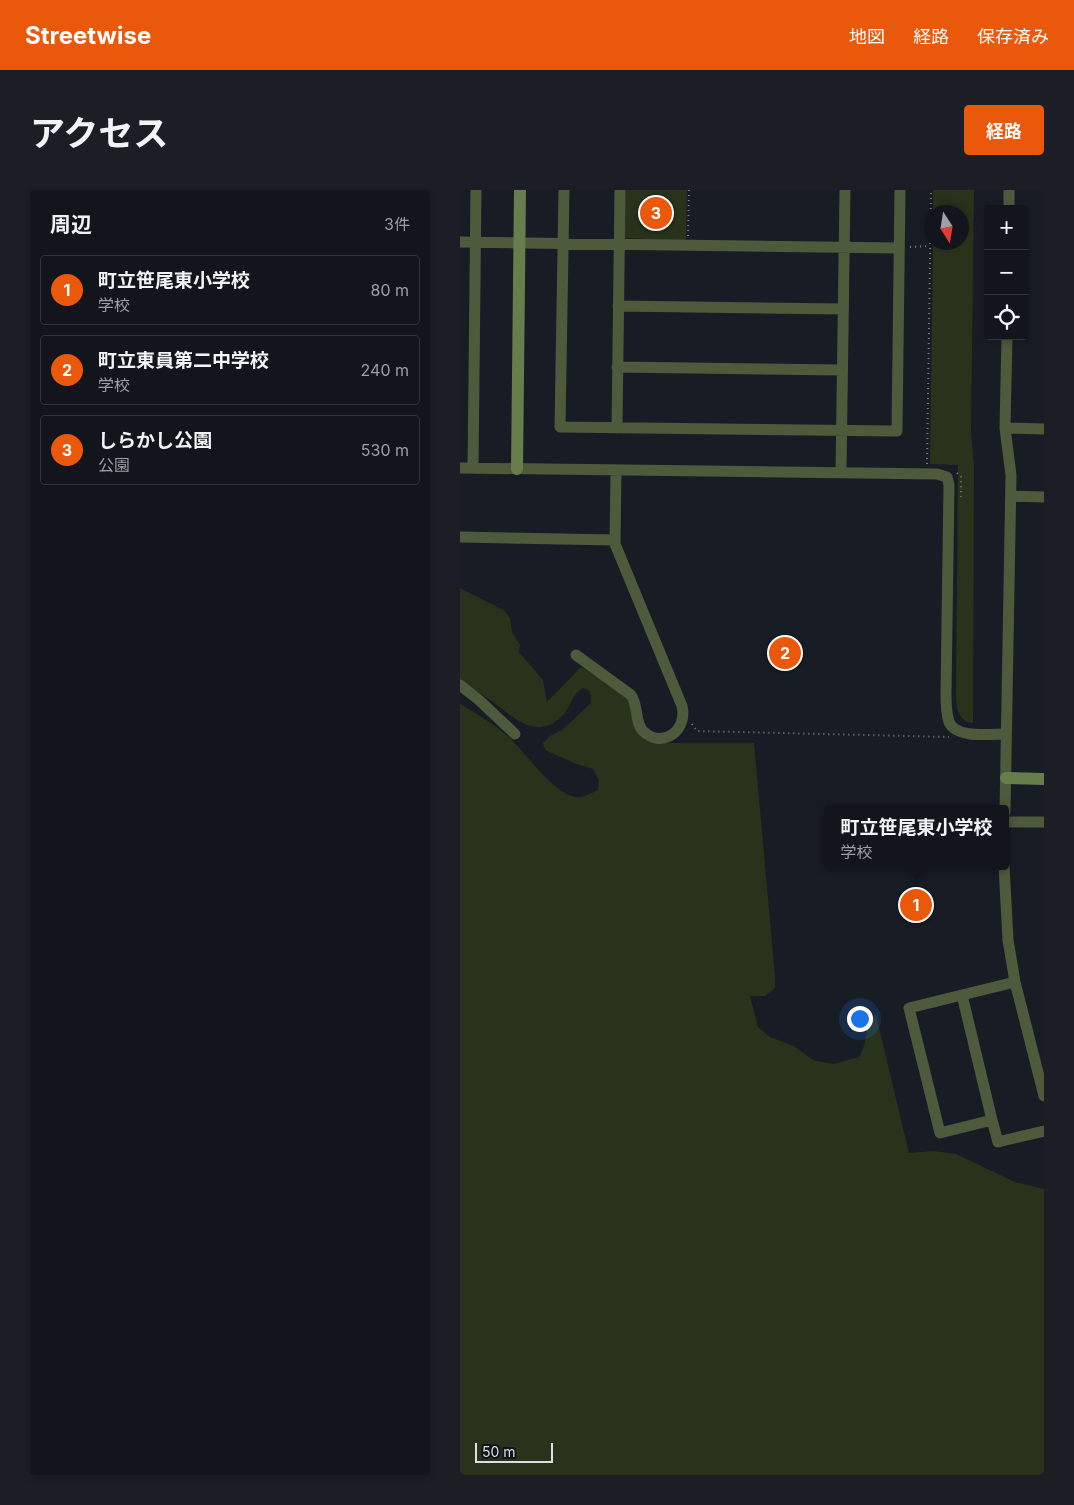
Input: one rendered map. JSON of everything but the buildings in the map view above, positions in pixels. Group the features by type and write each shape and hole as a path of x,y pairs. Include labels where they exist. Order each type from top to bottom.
{"street":[{"path":"473,468 476,190"},
{"path":"516,469 520,190"},
{"path":"564,190 560,426 841,431 897,431 900,190"},
{"path":"617,428 620,190"},
{"path":"840,473 845,190"},
{"path":"1009,190 1009,205"},
{"path":"460,242 899,248"},
{"path":"618,306 843,309"},
{"path":"1005,805 1011,496 1011,467 1005,428 1007,340"},
{"path":"617,367 842,370"},
{"path":"1005,428 1044,429"},
{"path":"460,468 927,474 947,477 949,485 946,694 949,720 955,729 966,733 1006,734"},
{"path":"576,656 631,695 635,700 639,724 643,731 651,736 661,738 673,734 681,727 684,714 682,706 615,544 616,471"},
{"path":"1011,496 1044,497"},
{"path":"460,538 615,540"},
{"path":"460,685 515,734"},
{"path":"1006,778 1044,779"},
{"path":"1009,822 1044,822"},
{"path":"1004,870 1006,925 1015,982 1044,1096"},
{"path":"992,1120 940,1133 909,1008 1015,982"},
{"path":"962,995 998,1142 1044,1131"}],"path":[{"path":"688,190 688,246"},
{"path":"930,190 930,205"},
{"path":"899,248 924,246"},
{"path":"927,474 930,250"},
{"path":"692,723 697,731 956,737"}],"green space":[{"path":"626,190 687,190 686,241 626,238 624,235 624,192"},
{"path":"933,190 974,190 971,432 974,466 973,723 964,720 959,714 956,697 958,465 930,464 933,250 969,250 969,205 933,205"},
{"path":"460,588 505,611 510,618 512,632 520,645 519,652 543,680 547,702 581,667 629,697 637,731 644,739 656,743 754,743 775,976 775,988 765,996 750,996 758,1027 770,1037 794,1046 813,1060 833,1064 859,1057 866,1039 867,1021 876,1015 909,1153 934,1151 956,1154 1015,1182 1044,1189 1044,1475 460,1475 460,704 486,720 511,739 550,782 568,795 579,797 590,794 598,790 599,780 593,769 545,750 543,743 550,736 562,730 591,703 590,691 583,688 576,694 560,718 541,727 523,723 483,695 460,683"}],"place":[{"name":"しらかし公園","path":"656,213"},
{"name":"町立東員第二中学校","path":"785,653"},
{"name":"町立笹尾東小学校","path":"916,905"}]}
